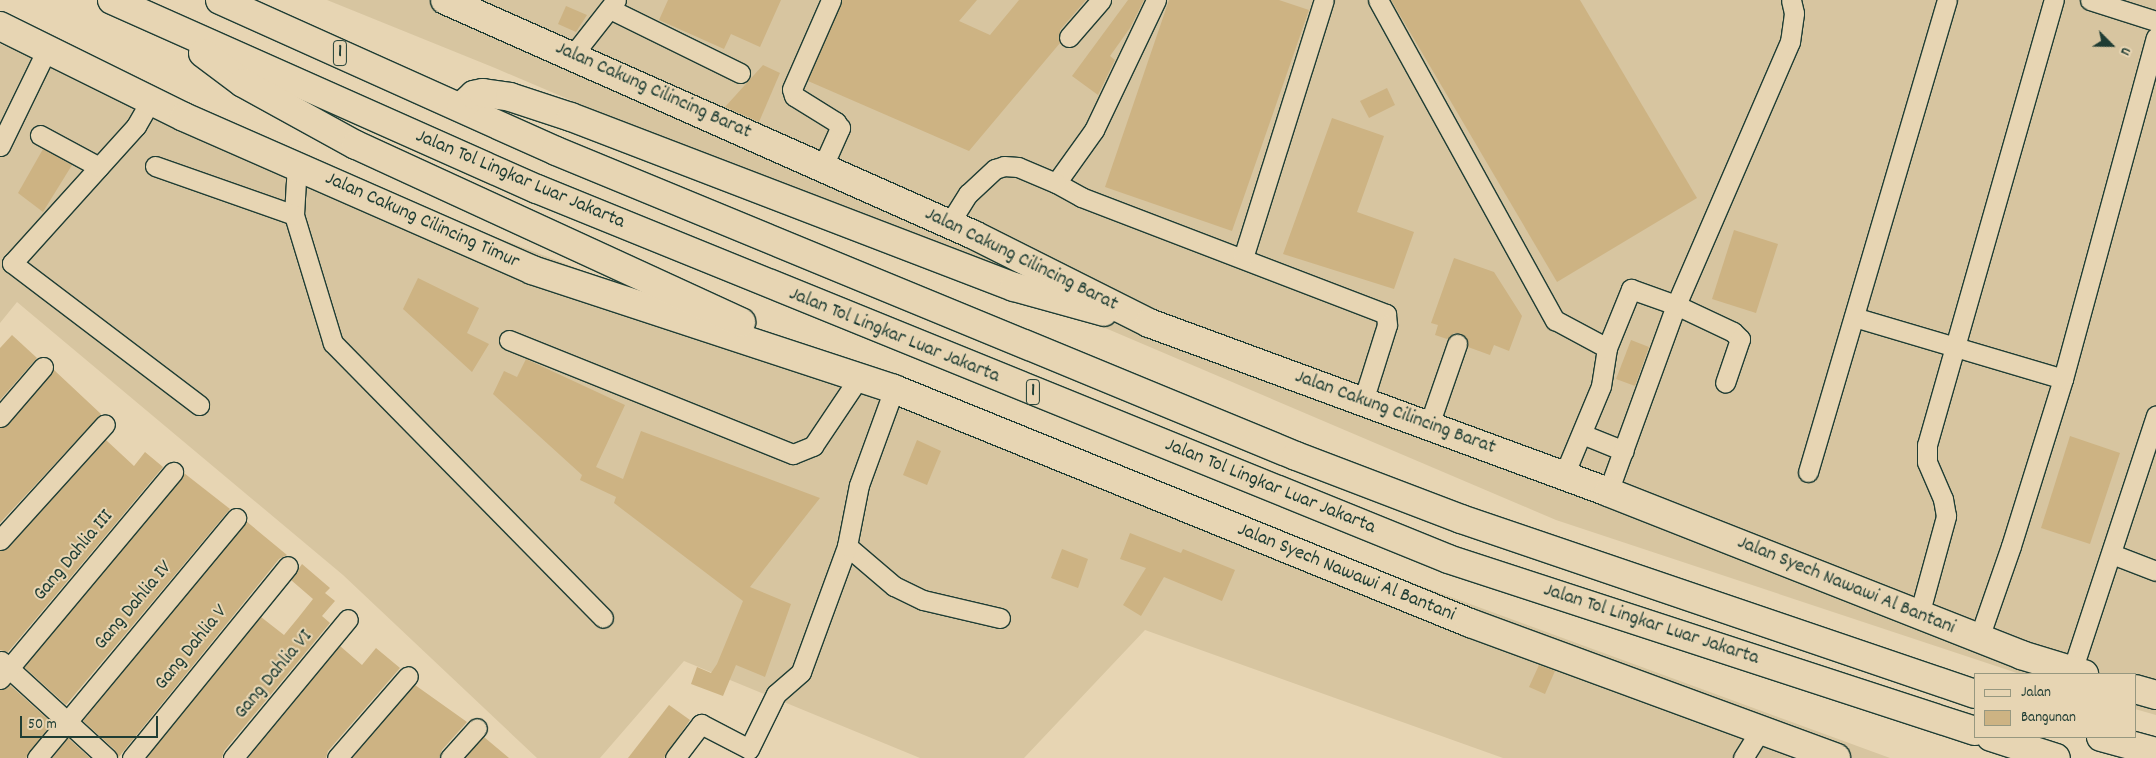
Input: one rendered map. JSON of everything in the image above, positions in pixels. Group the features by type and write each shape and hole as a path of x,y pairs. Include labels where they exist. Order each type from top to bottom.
{"highway":[{"name":"Jalan Tol Lingkar Luar Jakarta","path":"112,0 555,196 1448,558 1974,731"},
{"name":"Jalan Tol Lingkar Luar Jakarta","path":"220,0 575,158 1296,456 1471,522 1974,694"},
{"name":"Jalan Cakung Cilincing Barat","path":"445,0 823,166 948,224 1148,323 1608,492"},
{"path":"161,23 243,83 356,145 860,376"},
{"name":"Jalan Cakung Cilincing Timur","path":"0,26 151,100 532,270 860,376"},
{"path":"461,107 474,95 483,93 510,97 580,120 1014,287 1148,323"},
{"name":"Jalan Syech Nawawi Al Bantani","path":"860,376 894,388 1470,623 1760,731 1794,751 1836,758"},
{"name":"Jalan Syech Nawawi Al Bantani","path":"1608,492 1979,638 2078,672"},
{"path":"2136,689 2156,695"},
{"path":"1995,738 2056,758"},
{"path":"2106,738 2156,752"}],"street":[{"path":"823,166 840,128 836,122 794,96 792,89 831,0"},
{"path":"1069,37 1101,0"},
{"path":"1056,183 1094,130 1156,0"},
{"path":"1243,258 1324,0"},
{"path":"1378,0 1555,320 1607,348"},
{"path":"1608,492 1676,305 1790,42 1794,13 1792,0"},
{"path":"1808,472 1947,0"},
{"path":"1919,615 1946,516 1943,499 1927,462 1927,445 2054,0"},
{"path":"2090,0 2156,21"},
{"path":"572,56 613,4 740,73"},
{"path":"1979,638 2012,546 2063,379 2156,37"},
{"path":"0,146 47,49"},
{"path":"151,100 136,126 6,263 199,405"},
{"path":"40,135 99,166"},
{"path":"297,164 294,216 333,343 603,618"},
{"path":"156,166 294,216"},
{"path":"948,224 968,194 1000,168 1018,167 1056,183 1081,197 1386,314 1387,325 1362,401"},
{"path":"1564,475 1601,386 1607,348 1631,289 1676,305 1733,332 1740,339 1725,383"},
{"path":"1854,316 2063,379"},
{"path":"509,340 793,454 813,446 860,376"},
{"path":"1429,426 1457,344"},
{"path":"0,417 43,367"},
{"path":"675,758 701,724 749,748 776,694 801,672 847,546 859,485 894,388"},
{"path":"0,540 104,424"},
{"path":"2078,672 2095,598 2112,554 2154,427"},
{"path":"1582,434 1624,450"},
{"name":"Gang Dahlia III","path":"3,669 173,472"},
{"name":"Gang Dahlia IV","path":"37,758 236,518"},
{"path":"847,546 894,586 916,597 1000,618"},
{"path":"2112,554 2156,571"},
{"name":"Gang Dahlia V","path":"132,758 288,566"},
{"name":"Gang Dahlia VI","path":"233,758 348,619"},
{"path":"3,669 107,758"},
{"path":"337,758 408,676"},
{"path":"450,758 477,728"},
{"path":"1743,758 1760,731"}],"shaded area":[{"path":"327,0 2156,0 2156,715 2136,709 2136,673 2017,673 1556,520 495,68"},
{"path":"0,44 167,111 1048,449 1890,758 1503,758 1145,630 1024,758 920,758 684,661 600,758 537,758 343,575 17,302 0,323"}],"building":[{"path":"668,0 781,0 760,47 731,34 724,49 659,20"},
{"path":"842,0 977,0 959,21 990,35 1019,0 1086,0 1060,30 1060,43 969,151 808,81"},
{"path":"1128,0 1144,0 1130,28 1110,56 1115,60 1098,95 1072,76"},
{"path":"1169,0 1279,0 1309,10 1232,231 1105,187"},
{"path":"1391,0 1580,0 1697,198 1557,282"},
{"path":"566,6 587,15 576,32 558,24"},
{"path":"763,65 780,73 759,122 725,107"},
{"path":"1387,88 1395,105 1369,118 1360,101"},
{"path":"1332,118 1384,136 1357,212 1414,232 1394,289 1283,254"},
{"path":"43,149 72,165 43,212 18,193"},
{"path":"1734,230 1778,244 1756,313 1712,299"},
{"path":"1454,258 1494,272 1522,316 1509,351 1494,345 1490,355 1468,347 1466,337 1461,334 1454,333 1447,339 1435,335 1438,325 1431,323"},
{"path":"418,278 479,308 467,333 489,344 472,372 403,309"},
{"path":"12,335 37,358 0,400 0,348"},
{"path":"1631,340 1649,347 1635,386 1616,379"},
{"path":"526,359 625,405 596,467 623,479 641,431 820,498 750,587 791,604 765,677 736,665 723,696 691,684 697,667 711,673 717,664 743,601 614,503 616,497 580,480 582,475 493,394 504,371 517,377"},
{"path":"54,370 101,414 0,523 0,428 9,424"},
{"path":"2070,436 2120,453 2090,544 2041,528"},
{"path":"106,440 134,466 145,452 163,467 8,652 0,650 0,551 8,548"},
{"path":"917,440 941,451 927,485 903,475"},
{"path":"184,473 230,509 66,705 24,667"},
{"path":"246,521 287,555 279,559 118,758 115,750 83,721"},
{"path":"1130,533 1181,553 1183,549 1235,570 1222,601 1164,577 1141,616 1123,605 1146,568 1120,559"},
{"path":"1062,549 1088,559 1078,588 1051,578"},
{"path":"302,564 330,588 325,593 335,601 322,616 330,623 224,751 222,758 146,758 261,617 284,635 298,618 313,599 291,580"},
{"path":"340,646 362,665 376,648 400,668 328,751 326,758 248,758"},
{"path":"1539,665 1555,671 1545,694 1529,687"},
{"path":"10,685 52,723 26,758 0,758 0,690"},
{"path":"415,685 467,722 442,750 439,758 352,758"},
{"path":"669,705 690,720 664,758 628,758"},
{"path":"484,737 509,758 465,758"},
{"path":"68,738 90,758 52,758"}]}
